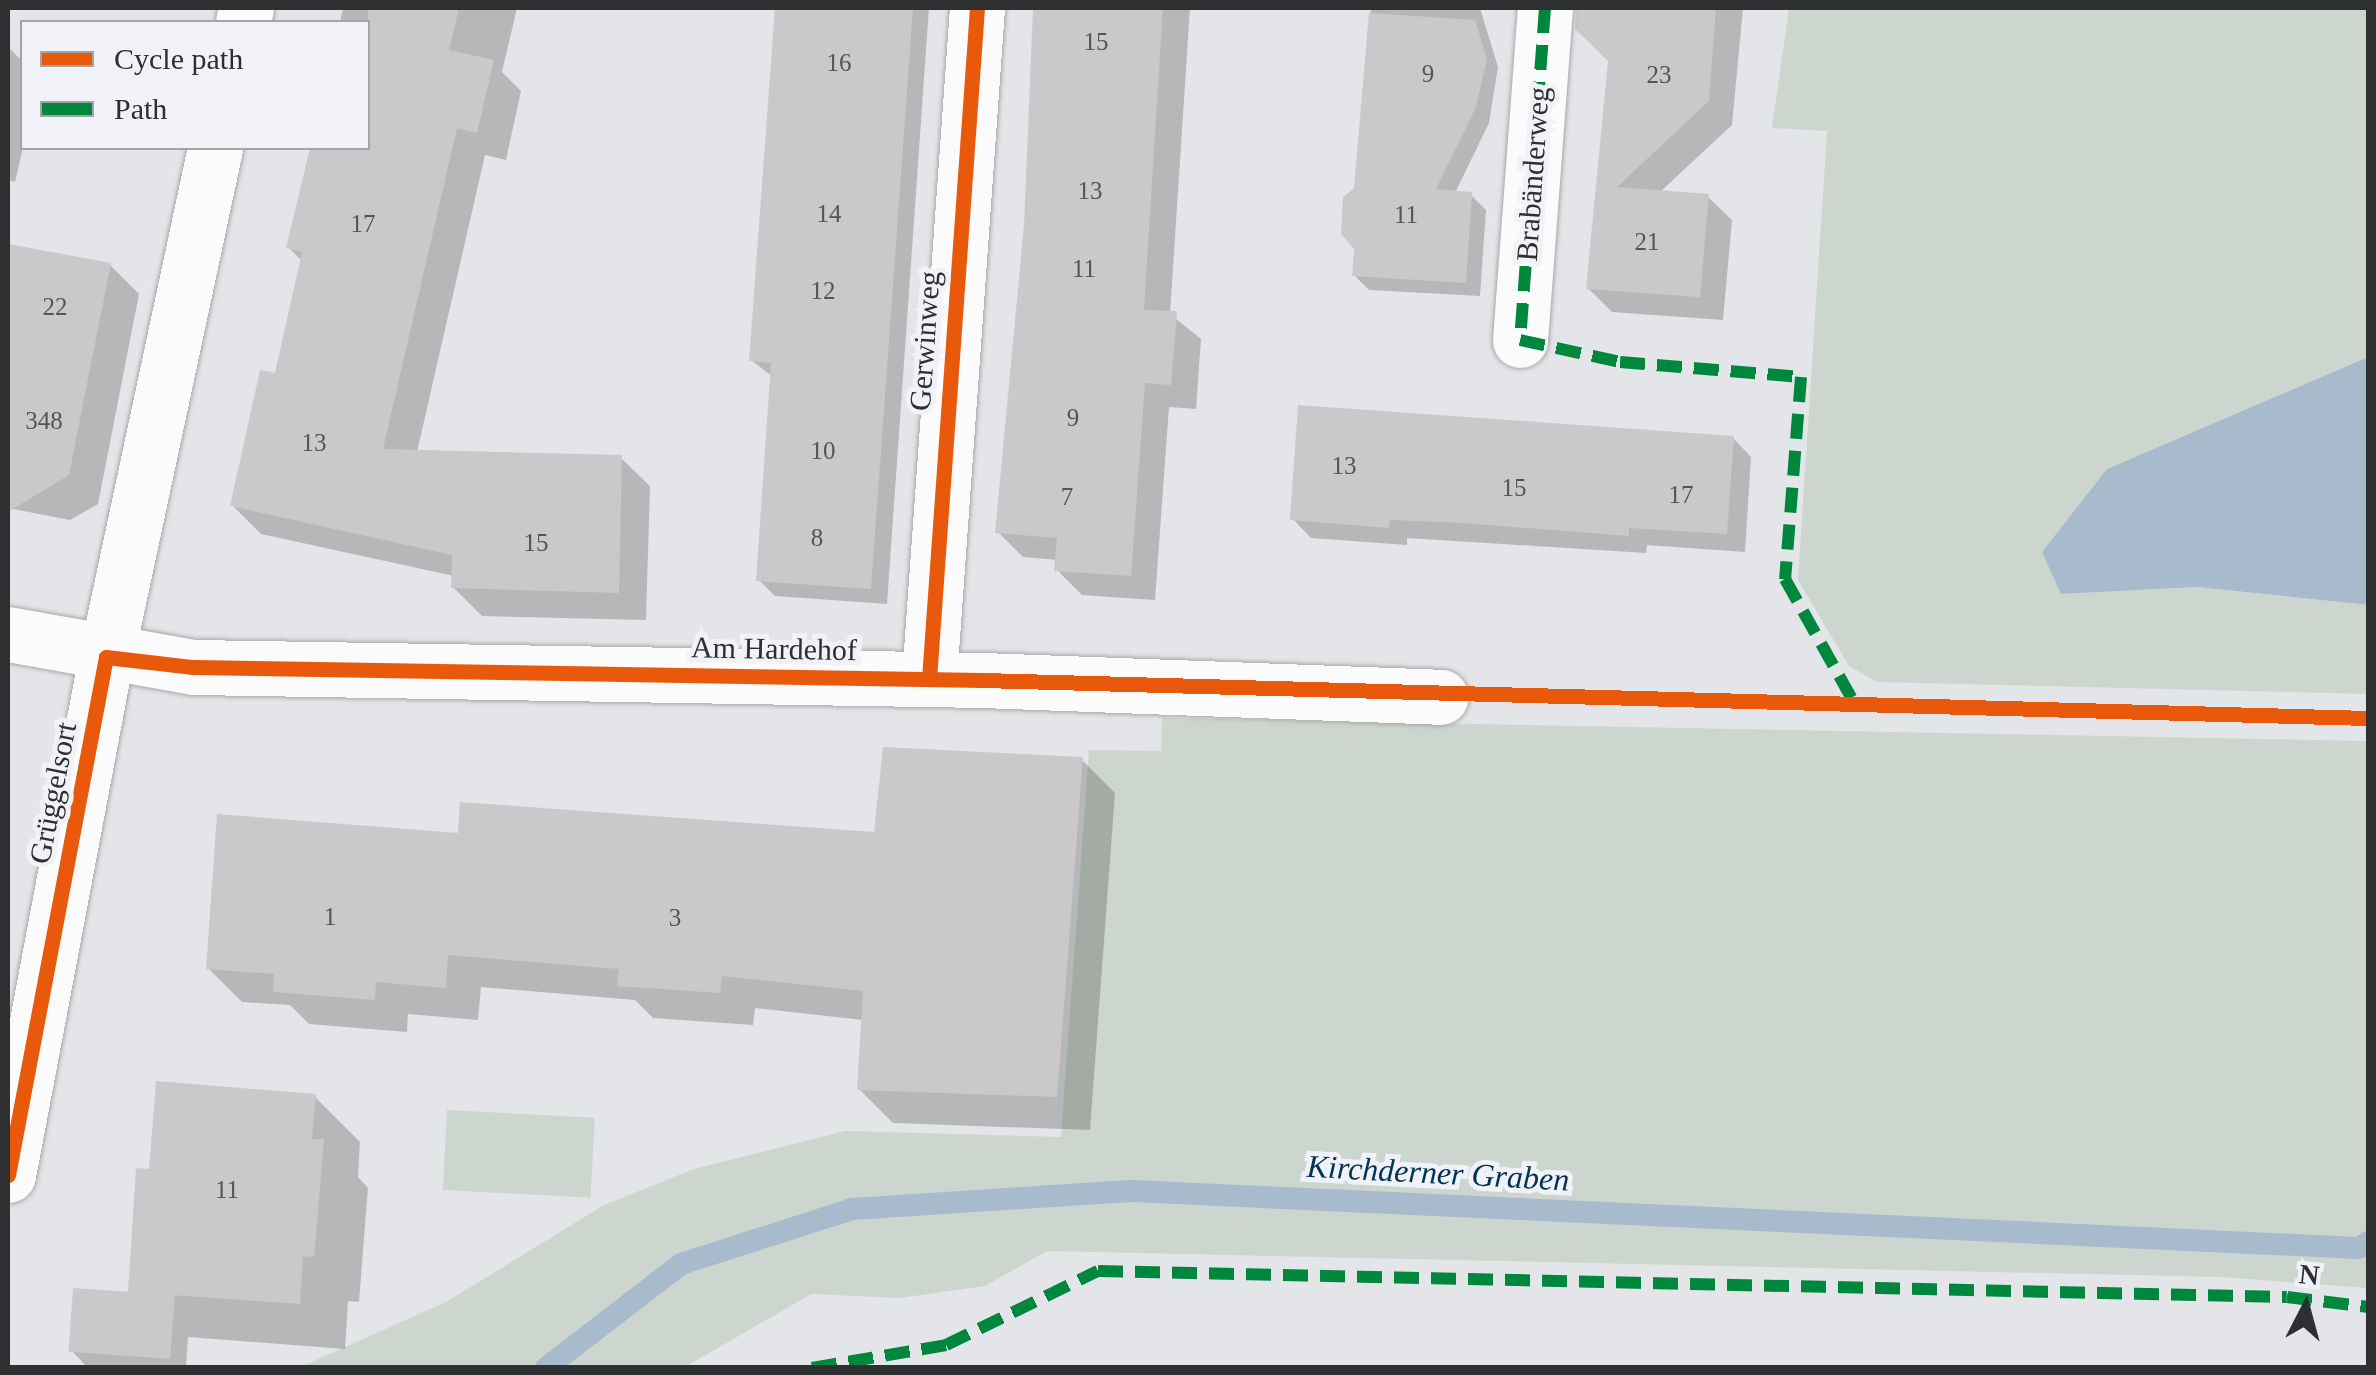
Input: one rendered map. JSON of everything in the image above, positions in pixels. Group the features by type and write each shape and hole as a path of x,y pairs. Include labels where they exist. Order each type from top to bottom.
{"street":[{"name":"Gerwinweg","path":"929,679 977,8"},
{"name":"Brabänderweg","path":"1520,340 1545,8"},
{"name":"Grüggelsort","path":"8,1175 106,657 215,150"},
{"name":"Am Hardehof","path":"8,634 106,657 193,667 929,679 1441,697"}],"shaded area":[{"path":"1789,8 2368,8 2368,357 2107,469 2061,594 2197,587 2368,605 2368,694 1877,682 1849,666 1798,580 1827,131 1772,128"},
{"path":"1162,718 2368,741 2368,1288 2220,1277 1047,1251 985,1286 900,1298 811,1294 685,1367 298,1368 446,1302 604,1205 694,1169 845,1131 1061,1137 1089,750 1161,751"},
{"path":"447,1110 595,1118 591,1198 443,1190"}],"water":[{"path":"2368,357 2368,605 2197,587 2061,594 2042,552 2107,469"}],"building":[{"path":"368,8 459,8 449,50 494,60 477,133 457,128 383,449 622,455 619,593 451,588 452,555 230,506 260,370 275,373 302,252 286,248 310,150 370,150"},
{"path":"775,8 913,8 871,589 756,581 771,363 749,361"},
{"path":"1033,8 1163,8 1144,310 1177,311 1171,385 1145,383 1131,576 1054,571 1057,538 995,533 1024,225"},
{"path":"1576,8 1716,8 1709,101 1617,187 1709,194 1700,297 1586,289 1608,61 1575,29"},
{"path":"1369,13 1475,20 1487,59 1476,107 1436,189 1472,192 1466,283 1352,276 1354,249 1341,234 1343,197 1354,188"},
{"path":"8,244 111,263 69,475 8,512"},
{"path":"1298,405 1734,436 1727,534 1629,528 1629,536 1462,523 1390,520 1389,528 1290,520"},
{"path":"883,747 1083,757 1057,1097 857,1090 863,991 722,976 720,993 617,986 619,969 448,955 446,988 376,982 375,1000 273,992 274,974 206,969 217,814 458,833 460,802 874,832"},
{"path":"156,1081 316,1094 312,1139 324,1139 314,1257 303,1256 300,1304 128,1292 136,1168 149,1169"},
{"path":"73,1288 175,1295 170,1359 69,1352"}],"waterway":[{"name":"Kirchderner Graben","path":"546,1368 681,1264 852,1209 1133,1191 2359,1248 2368,1242"}],"marked path":[{"path":"1545,8 1520,340 1620,362 1801,377 1785,579 1856,706"},
{"path":"812,1368 946,1345 1098,1271 2287,1297 2368,1307"}],"cycle path":[{"path":"929,679 977,8"},
{"path":"8,1175 106,657 193,667 982,680 2368,718"}]}
